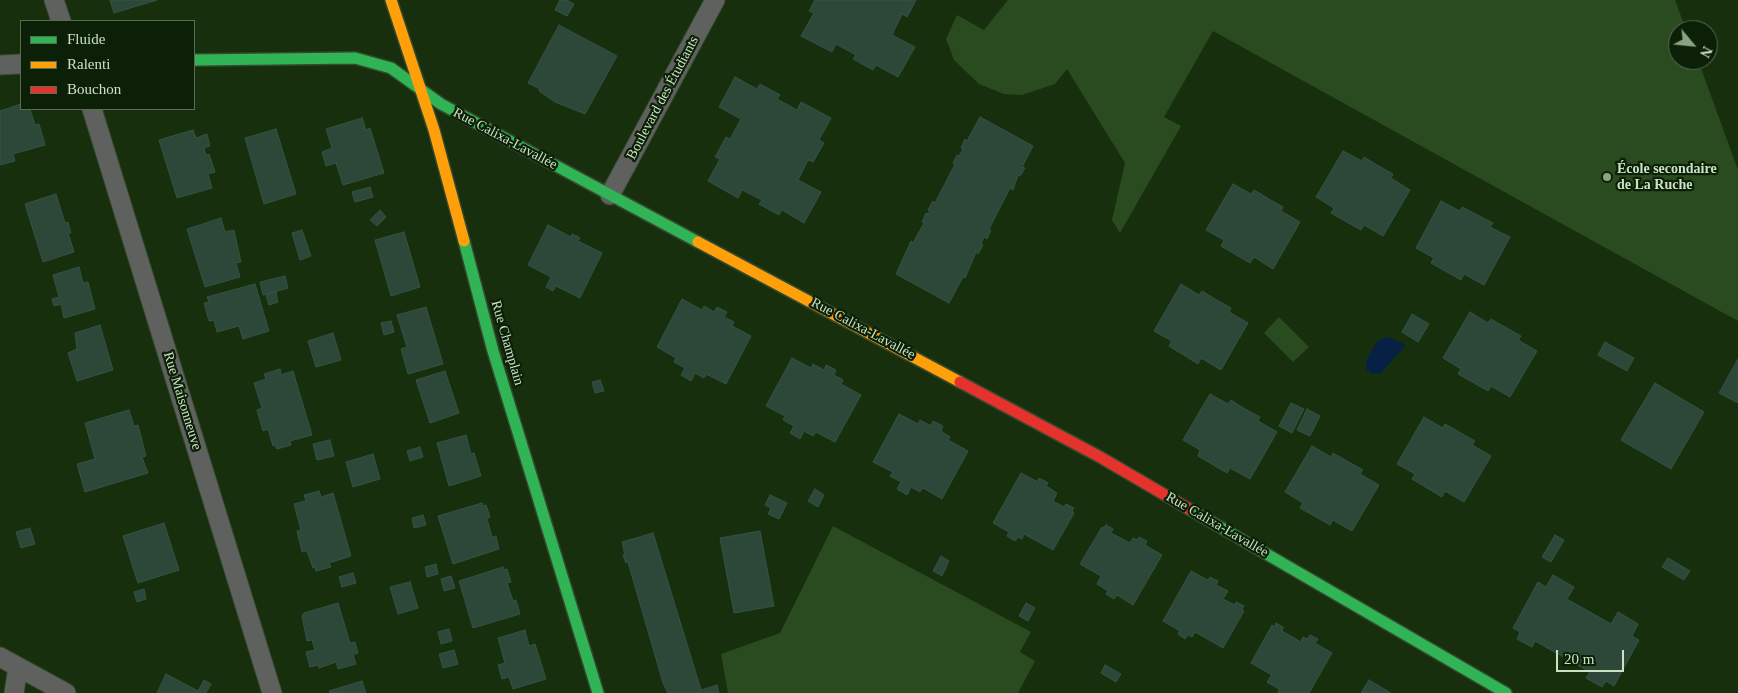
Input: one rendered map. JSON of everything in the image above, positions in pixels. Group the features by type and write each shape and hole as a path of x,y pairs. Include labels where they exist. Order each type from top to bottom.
{"street":[{"path":"54,0 61,20"},
{"name":"Rue Champlain","path":"391,0 420,89 494,352 598,693"},
{"name":"Boulevard des Étudiants","path":"610,195 715,0"},
{"name":"Rue Calixa-Lavallée","path":"195,60 356,58 391,68 441,104 1100,457 1506,693"},
{"path":"0,64 20,64"},
{"name":"Rue Maisonneuve","path":"92,110 272,693"},
{"path":"0,657 66,693"},
{"path":"14,693 18,667"}],"green space":[{"name":"École secondaire de La Ruche","path":"1008,0 1675,0 1682,20 1668,20 1668,70 1702,70 1738,170 1738,321 1213,31 1164,117 1181,126 1120,233 1112,220 1125,163 1067,69 1055,84 1022,95 1004,94 979,84 954,60 946,39 957,15 984,30"},
{"path":"1279,317 1309,347 1293,362 1264,333"},
{"path":"833,526 1031,632 1020,652 1035,661 1018,693 728,693 721,654 780,633"}],"water":[{"path":"1385,337 1392,338 1399,343 1402,342 1405,346 1381,373 1372,374 1366,369 1366,361 1376,343"}],"building":[{"path":"110,0 157,0 114,13"},
{"path":"560,0 567,0 574,4 567,16 555,10"},
{"path":"815,0 916,0 907,17 902,14 892,35 915,47 898,77 876,65 873,70 853,59 856,55 836,44 832,52 801,36 814,13 809,11"},
{"path":"559,25 617,56 585,114 555,102 539,91 540,89 528,83"},
{"path":"735,77 757,89 760,84 780,95 777,99 797,110 801,102 831,118 819,140 824,143 813,162 808,160 798,180 821,192 804,223 782,210 779,215 759,204 762,200 742,190 738,198 708,181 720,159 715,157 726,137 730,139 741,119 719,107"},
{"path":"20,104 20,110 30,110 35,125 39,124 45,145 13,154 15,161 0,165 0,111"},
{"path":"980,117 1033,146 1022,167 1025,168 1020,176 1018,175 1013,190 1010,188 989,229 991,230 987,239 984,237 981,244 983,245 978,254 976,252 965,278 963,277 949,303 896,274 911,241 913,243 924,223 922,222 926,213 928,214 930,211 928,210 933,201 935,203 955,164 953,163 957,155 959,156 963,149 961,148 965,139 967,141"},
{"path":"362,118 366,130 370,128 384,173 343,185 336,163 326,166 322,152 332,148 326,129"},
{"path":"276,129 296,194 264,204 245,138"},
{"path":"193,130 196,138 207,134 210,146 204,148 206,155 209,154 215,172 208,174 212,188 177,198 159,140"},
{"path":"1343,151 1362,161 1364,157 1393,174 1391,178 1410,190 1383,236 1364,225 1361,230 1331,213 1334,208 1316,197"},
{"path":"1233,184 1251,194 1254,190 1283,207 1281,211 1300,222 1273,269 1254,257 1250,263 1221,246 1224,240 1206,230"},
{"path":"370,187 373,197 355,202 352,192"},
{"path":"56,194 65,223 68,222 71,233 68,233 74,252 43,262 25,204"},
{"path":"1441,201 1460,211 1462,207 1493,223 1490,227 1510,237 1484,285 1464,274 1461,280 1431,263 1434,258 1416,248"},
{"path":"380,210 386,217 377,226 370,220"},
{"path":"221,218 225,232 234,230 241,262 236,263 240,277 205,287 187,229"},
{"path":"548,225 571,237 572,234 577,236 580,238 578,241 602,253 580,298 556,286 553,291 546,287 551,277 528,265"},
{"path":"302,230 311,256 300,260 292,233"},
{"path":"404,232 420,287 391,296 375,240"},
{"path":"79,267 83,283 88,282 95,309 64,318 61,304 54,306 52,299 59,297 53,275"},
{"path":"285,276 288,288 263,295 260,282"},
{"path":"255,284 269,331 243,339 239,326 217,332 214,320 209,321 204,303 209,302 207,297"},
{"path":"1181,284 1199,295 1202,291 1231,308 1229,312 1248,323 1221,370 1201,358 1198,364 1169,346 1172,341 1154,331"},
{"path":"276,292 278,302 269,305 266,295"},
{"path":"682,299 702,310 704,306 714,312 717,307 727,312 724,317 734,322 732,326 751,336 726,384 706,374 704,378 695,373 691,381 681,375 685,368 674,362 676,358 657,347"},
{"path":"426,307 443,364 408,374 401,349 407,347 397,315"},
{"path":"1470,312 1488,323 1491,319 1521,336 1518,340 1537,351 1510,397 1491,386 1488,391 1458,374 1461,369 1443,358"},
{"path":"1412,314 1429,324 1418,342 1402,332"},
{"path":"391,321 394,332 384,335 381,323"},
{"path":"100,325 113,370 77,381 68,353 77,349 75,333"},
{"path":"333,333 341,360 316,367 308,341"},
{"path":"1605,342 1634,358 1627,371 1598,355"},
{"path":"792,358 811,368 813,364 824,370 826,365 836,370 834,375 843,380 841,384 861,395 835,442 816,432 813,436 804,431 800,439 790,433 794,426 783,420 785,416 766,406"},
{"path":"1738,359 1738,403 1719,393"},
{"path":"280,369 281,375 293,371 312,435 290,441 291,445 277,449 275,445 273,446 268,429 263,431 257,410 262,408 254,383 266,379 264,374"},
{"path":"445,371 459,413 430,423 416,380"},
{"path":"600,380 604,391 595,393 592,382"},
{"path":"1655,383 1704,412 1671,469 1621,440"},
{"path":"1210,394 1228,404 1231,400 1260,417 1258,421 1277,432 1250,479 1230,468 1227,473 1198,456 1200,450 1183,440"},
{"path":"1291,403 1304,409 1292,433 1279,426"},
{"path":"1307,409 1320,416 1310,436 1297,430"},
{"path":"129,410 134,426 138,425 146,456 142,457 148,473 85,492 77,464 95,459 85,423"},
{"path":"899,414 918,424 920,420 931,426 933,421 943,426 941,431 950,437 948,440 968,451 942,499 923,488 920,492 911,487 907,495 897,489 901,482 890,476 893,472 873,462"},
{"path":"1424,417 1443,428 1445,424 1475,441 1472,445 1491,456 1464,502 1445,491 1442,497 1412,479 1415,474 1397,464"},
{"path":"466,435 471,454 474,453 481,476 449,486 437,443"},
{"path":"330,440 334,456 317,460 313,444"},
{"path":"1312,446 1331,457 1333,453 1363,470 1360,474 1379,485 1352,531 1333,520 1330,525 1300,508 1303,503 1285,492"},
{"path":"420,447 423,457 410,461 407,451"},
{"path":"373,454 380,479 353,487 346,462"},
{"path":"1021,473 1038,482 1039,478 1048,483 1046,486 1057,493 1053,501 1064,507 1066,504 1074,508 1072,511 1074,513 1053,550 1024,534 1022,539 1018,537 1015,541 1007,536 1009,532 993,523"},
{"path":"815,489 824,495 818,507 808,501"},
{"path":"319,491 321,497 333,493 351,556 329,563 331,567 316,571 315,567 313,568 307,551 302,552 297,531 301,530 294,504 306,501 304,495"},
{"path":"770,495 787,503 779,519 768,514 771,508 765,505"},
{"path":"482,503 483,506 486,505 490,517 487,519 492,537 496,536 499,549 453,564 438,516"},
{"path":"423,515 426,525 414,528 412,518"},
{"path":"164,523 179,570 138,583 123,536"},
{"path":"1106,525 1113,529 1111,533 1130,543 1133,538 1137,540 1139,537 1147,541 1145,545 1162,555 1133,605 1117,595 1114,599 1106,594 1108,591 1097,584 1101,576 1080,564 1102,527 1104,528"},
{"path":"30,528 35,544 21,548 16,532"},
{"path":"760,531 774,606 734,613 720,538"},
{"path":"653,533 701,690 717,685 719,693 668,693 663,683 628,562 626,563 623,555 625,555 622,542"},
{"path":"1555,535 1564,540 1551,562 1542,557"},
{"path":"941,556 949,561 942,576 933,571"},
{"path":"1668,558 1690,571 1684,580 1662,567"},
{"path":"436,564 438,574 427,577 425,567"},
{"path":"503,567 503,570 507,569 511,582 507,583 513,601 516,600 520,614 473,628 459,581"},
{"path":"1191,571 1208,580 1210,577 1218,581 1216,585 1228,591 1223,599 1235,605 1236,602 1244,606 1242,609 1244,611 1223,648 1195,632 1192,637 1188,635 1185,639 1178,634 1180,631 1163,621"},
{"path":"353,573 356,583 342,587 339,577"},
{"path":"1553,575 1574,587 1567,599 1611,624 1618,612 1638,624 1632,636 1639,640 1614,686 1606,681 1602,687 1586,678 1590,672 1535,641 1532,647 1517,639 1520,632 1513,628 1538,582 1546,587"},
{"path":"451,576 455,588 444,591 441,579"},
{"path":"410,582 418,608 398,614 390,587"},
{"path":"144,589 146,599 137,602 134,592"},
{"path":"338,603 350,643 355,642 358,653 353,655 356,664 338,669 336,662 319,668 318,665 310,667 306,652 315,650 312,640 307,641 302,616 304,613"},
{"path":"1026,603 1035,608 1028,621 1019,616"},
{"path":"1276,623 1283,627 1282,631 1301,642 1303,637 1307,639 1310,635 1318,639 1315,643 1332,653 1309,693 1278,693 1279,689 1267,682 1272,675 1251,663 1272,625 1275,627"},
{"path":"449,629 452,641 441,644 438,632"},
{"path":"525,630 529,646 535,644 546,679 513,689 509,677 502,679 498,665 505,663 498,638"},
{"path":"454,650 458,664 443,668 439,654"},
{"path":"1105,665 1121,674 1116,682 1101,673"},
{"path":"166,674 198,691 204,680 211,684 206,693 157,693"},
{"path":"1369,680 1391,693 1361,693"},
{"path":"362,681 366,693 330,693 329,691"}],"traffic: fast":[{"path":"195,60 355,58 391,68 441,104 698,242"},
{"path":"464,241 493,351 598,693"},
{"path":"1189,509 1506,693"}],"traffic: slow":[{"path":"391,0 434,130 464,241"},
{"path":"698,242 960,382"}],"traffic: jam":[{"path":"960,382 1100,457 1189,509"}],"place":[{"name":"École secondaire de La Ruche","path":"1607,177"}]}
